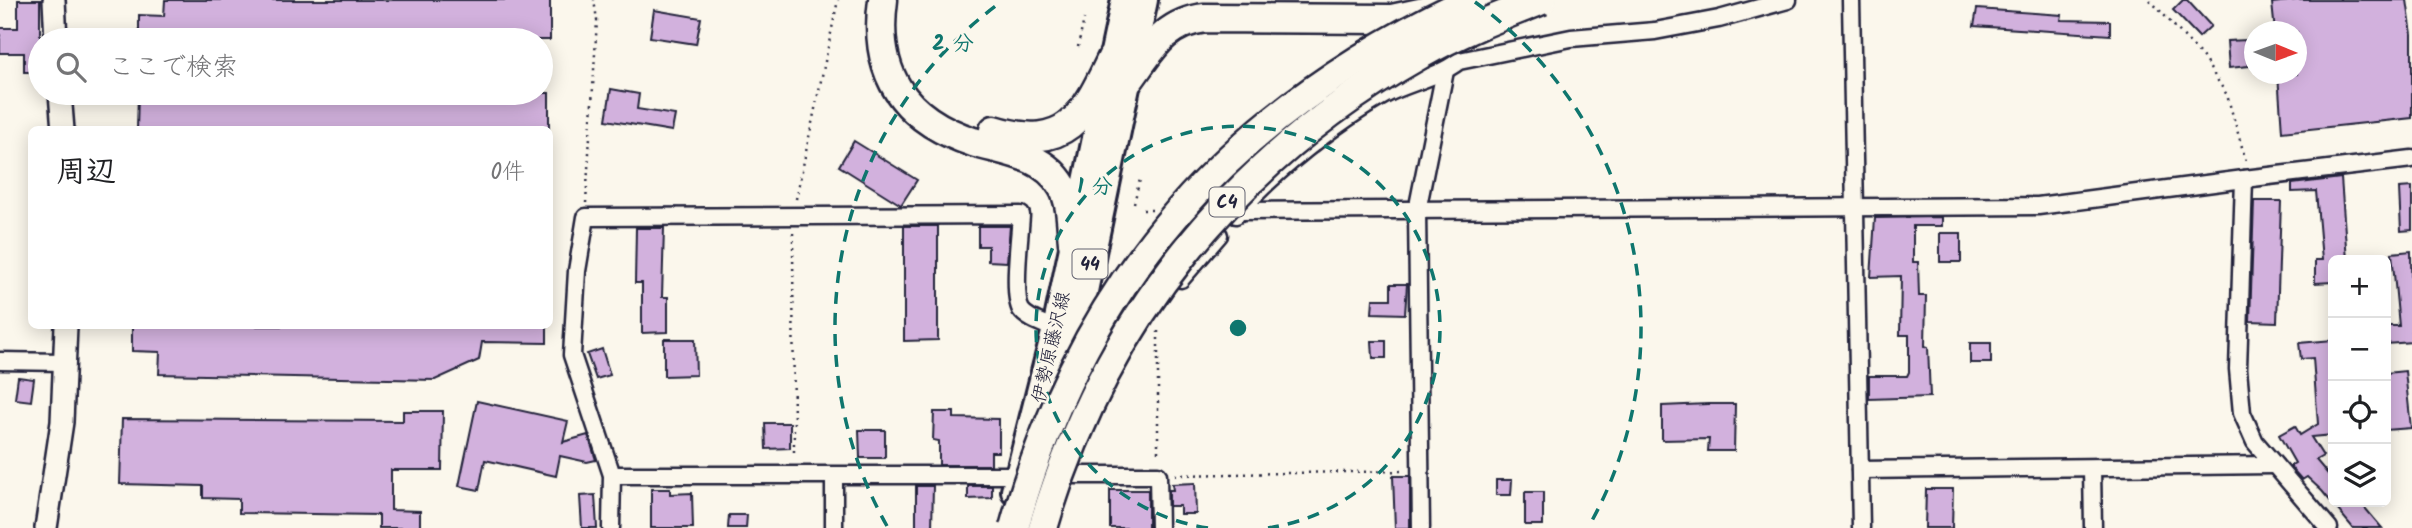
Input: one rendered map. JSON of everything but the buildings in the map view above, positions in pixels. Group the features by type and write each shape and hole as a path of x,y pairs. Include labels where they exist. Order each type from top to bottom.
{"highway":[{"path":"883,0 881,49 885,66 904,101 919,115 955,135 1035,160 1049,170 1068,200 1073,243"},
{"path":"900,0 897,31 902,58 920,91 949,113 1004,133 1041,138 1067,129 1080,118 1112,58"},
{"name":"C4","path":"1014,528 1039,449 1079,356 1129,274 1183,205 1225,162 1302,95 1386,41 1471,0"},
{"path":"1129,80 1155,45 1181,22 1205,18 1392,19 1478,0"},
{"name":"C4","path":"1044,528 1083,416 1106,369 1158,286 1222,208 1296,138 1377,81 1468,31 1542,0"}],"main road":[{"name":"伊勢原藤沢線","path":"1006,528 1055,328 1124,0"},
{"name":"伊勢原藤沢線","path":"1035,528 1145,0"}],"street":[{"path":"54,0 55,28"},
{"path":"1073,348 1101,349 1137,333 1239,211 1313,143 1384,95 1424,76 1445,71 1459,61 1504,50 1570,38 1668,28 1788,0"},
{"path":"1851,0 1861,528"},
{"path":"1422,528 1417,211 1445,71"},
{"path":"61,105 62,126"},
{"path":"1239,211 2038,206 2412,159"},
{"path":"2248,178 2238,369 2242,413 2255,442 2329,528"},
{"path":"611,528 612,475 572,355 577,271 586,217 1021,215 1018,295 1021,310 1031,318 1055,328"},
{"path":"46,528 62,422 66,329"},
{"path":"0,362 64,362"},
{"path":"1860,470 2273,465"},
{"path":"2092,468 2093,528"},
{"path":"612,475 1158,475 1159,528"},
{"path":"834,476 834,528"}],"path":[{"path":"586,217 597,20 594,0"},
{"path":"794,477 793,215 838,0"},
{"path":"2150,0 2202,56 2227,95 2248,178"},
{"path":"1078,47 1084,19"},
{"path":"1134,203 1140,179"},
{"path":"1157,307 1158,475 1421,471"}]}
